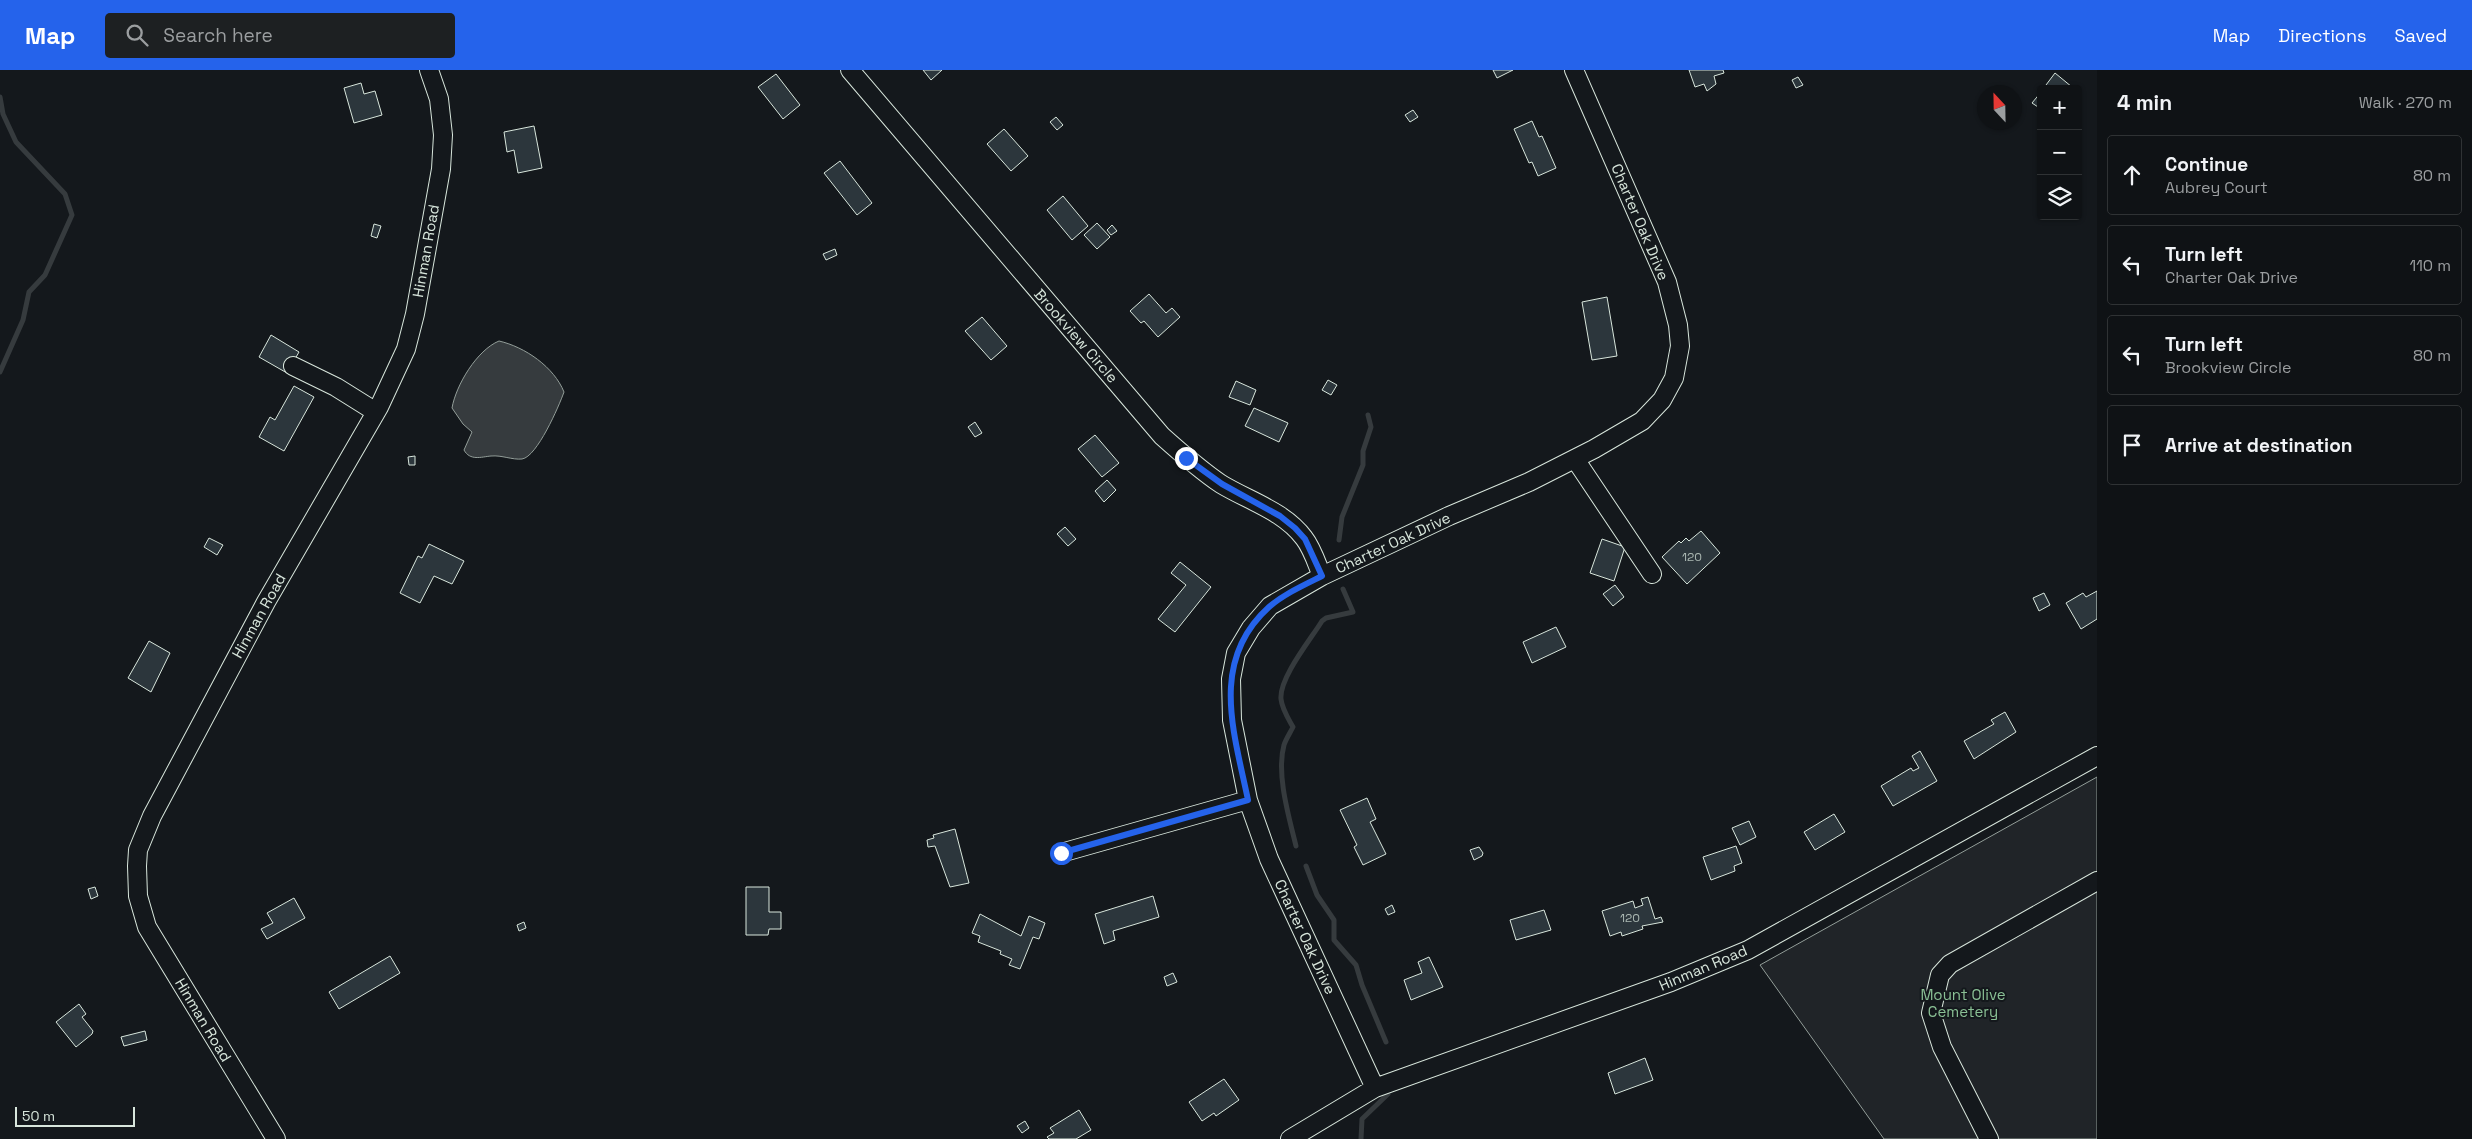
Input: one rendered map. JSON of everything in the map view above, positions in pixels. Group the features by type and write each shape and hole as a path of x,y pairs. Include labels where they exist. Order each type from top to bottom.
{"street":[{"name":"Hinman Road","path":"276,1139 147,927 138,896 138,850 152,816 261,611 376,412 406,349 415,314 441,169 443,134 439,99 429,70"},
{"name":"Brookview Circle","path":"850,70 1162,436 1186,458 1222,484 1280,516 1295,528 1305,539 1322,576"},
{"name":"Charter Oak Drive","path":"1375,1088 1269,859 1248,800 1232,720 1231,679 1236,653 1251,628 1270,606 1322,576 1575,459 1642,421 1662,400 1674,378 1680,346 1678,325 1667,282 1574,70"},
{"path":"293,366 336,387 376,412"},
{"path":"1575,459 1652,574"},
{"name":"Hinman Road","path":"1290,1139 1375,1088 1671,982 1748,950 2097,756"},
{"path":"1061,853 1248,800"},
{"path":"1989,1139 1942,1047 1931,1013 1940,975 1950,964 2097,881"}],"green space":[{"name":"Mount Olive Cemetery","path":"2097,777 2097,1139 1884,1139 1760,965"}],"shaded area":[{"path":"499,341 519,348 538,359 553,374 564,392 541,441 528,456 522,459 495,456 476,458 469,456 464,450 472,432 463,424 452,408 458,389 469,369 483,352"}],"building":[{"path":"923,70 942,70 931,80"},
{"path":"1493,70 1513,70 1497,78"},
{"path":"1689,70 1723,70 1724,73 1714,76 1716,84 1707,91 1704,84 1695,87"},
{"path":"2055,73 2070,85 2046,85"},
{"path":"776,74 800,105 783,119 758,87"},
{"path":"1798,77 1803,85 1796,88 1792,80"},
{"path":"361,83 364,94 375,91 382,115 354,123 344,88"},
{"path":"2037,97 2037,106 2032,103"},
{"path":"1413,110 1418,117 1410,122 1405,115"},
{"path":"1056,117 1063,125 1057,130 1050,122"},
{"path":"1532,121 1539,137 1542,136 1556,168 1538,176 1532,162 1529,163 1514,129"},
{"path":"534,126 542,168 518,173 514,150 507,152 504,132"},
{"path":"1004,129 1028,156 1011,171 987,144"},
{"path":"840,161 872,203 857,215 824,173"},
{"path":"1063,196 1088,226 1072,240 1047,210"},
{"path":"1097,223 1110,237 1097,249 1084,235"},
{"path":"374,224 381,226 377,238 371,236"},
{"path":"1112,225 1117,231 1111,235 1107,230"},
{"path":"835,249 837,255 826,260 823,254"},
{"path":"1149,294 1166,313 1172,308 1180,317 1158,337 1144,321 1141,323 1130,311"},
{"path":"1607,297 1617,356 1592,360 1582,302"},
{"path":"982,317 1007,346 991,360 965,331"},
{"path":"271,335 299,352 287,373 259,357"},
{"path":"1328,380 1337,385 1331,395 1322,390"},
{"path":"1236,381 1256,390 1250,405 1229,397"},
{"path":"294,386 314,397 284,451 259,437 270,417 275,420"},
{"path":"1254,408 1288,423 1279,442 1245,426"},
{"path":"975,422 982,433 975,437 968,427"},
{"path":"1095,435 1119,463 1102,477 1078,449"},
{"path":"415,456 415,465 409,465 408,457"},
{"path":"1107,480 1116,490 1104,502 1095,491"},
{"path":"1065,527 1076,539 1068,546 1057,534"},
{"path":"1701,531 1720,553 1687,584 1662,557 1679,541 1681,543 1686,538 1689,541"},
{"path":"209,538 223,545 217,555 204,547"},
{"path":"1602,539 1625,547 1614,581 1590,573"},
{"path":"429,544 464,561 452,584 434,576 420,603 400,593 418,556 422,558"},
{"path":"1180,562 1211,587 1175,632 1158,619 1186,585 1171,573"},
{"path":"1615,585 1624,597 1613,606 1603,594"},
{"path":"2097,591 2097,619 2081,629 2066,603 2083,593 2086,597"},
{"path":"2044,593 2050,605 2039,611 2033,598"},
{"path":"1556,627 1566,647 1532,663 1523,642"},
{"path":"149,641 170,653 151,692 128,678"},
{"path":"2005,712 2016,732 1974,759 1964,741 1994,724 1991,720"},
{"path":"1920,751 1937,781 1893,806 1881,786 1911,768 1913,771 1919,768 1912,756"},
{"path":"1367,798 1376,819 1370,822 1386,854 1363,865 1354,847 1357,845 1340,810"},
{"path":"1834,814 1845,832 1815,850 1804,832"},
{"path":"1749,821 1756,837 1740,845 1732,828"},
{"path":"955,829 969,883 950,887 935,846 928,847 927,840 934,838 933,835"},
{"path":"1736,846 1742,863 1734,866 1735,871 1711,880 1703,857"},
{"path":"1479,847 1483,853 1482,856 1474,860 1470,850"},
{"path":"95,887 98,896 91,899 88,889"},
{"path":"746,887 769,887 769,912 781,912 781,929 769,929 768,935 746,935"},
{"path":"1153,896 1159,917 1113,931 1115,940 1104,944 1095,914"},
{"path":"1648,897 1655,919 1661,917 1663,922 1642,926 1643,929 1622,936 1621,932 1610,936 1602,911 1633,901 1635,908 1643,905 1641,899"},
{"path":"294,898 305,918 267,939 261,929 273,923 267,913"},
{"path":"1392,905 1395,912 1388,915 1385,909"},
{"path":"1544,910 1551,930 1516,940 1510,920"},
{"path":"980,914 1021,936 1029,916 1045,923 1039,939 1033,937 1020,969 1009,965 1012,959 1000,954 1001,951 978,942 980,936 972,933"},
{"path":"524,922 526,928 519,931 517,925"},
{"path":"390,956 400,973 339,1009 329,992"},
{"path":"1429,957 1443,987 1411,1000 1404,980 1422,973 1418,962"},
{"path":"1173,973 1177,982 1167,986 1164,977"},
{"path":"79,1004 86,1014 82,1017 93,1031 76,1047 56,1022"},
{"path":"145,1031 147,1040 124,1046 121,1037"},
{"path":"1645,1058 1653,1080 1615,1094 1608,1073"},
{"path":"1224,1079 1239,1100 1216,1116 1214,1113 1202,1121 1189,1102"},
{"path":"1079,1110 1091,1130 1076,1139 1049,1139 1047,1137 1054,1133 1050,1128"},
{"path":"1025,1121 1029,1128 1022,1133 1017,1126"}],"waterway":[{"path":"0,97 3,114 16,142 65,194 72,215 45,275 29,292 23,320 0,372"},
{"path":"1339,540 1342,517 1363,465 1363,451 1371,427 1368,415"},
{"path":"1296,846 1282,782 1284,745 1293,727 1285,713 1281,699 1282,690 1290,670 1322,621 1326,618 1353,612 1343,589"},
{"path":"1306,866 1317,895 1334,920 1334,940 1356,965 1362,985 1386,1042"},
{"path":"1361,1139 1362,1119 1388,1094"}],"route":[{"path":"1061,853 1248,800 1232,720 1231,679 1236,653 1251,628 1270,606 1296,589 1322,576 1305,539 1295,528 1280,516 1222,484 1186,458"}]}
